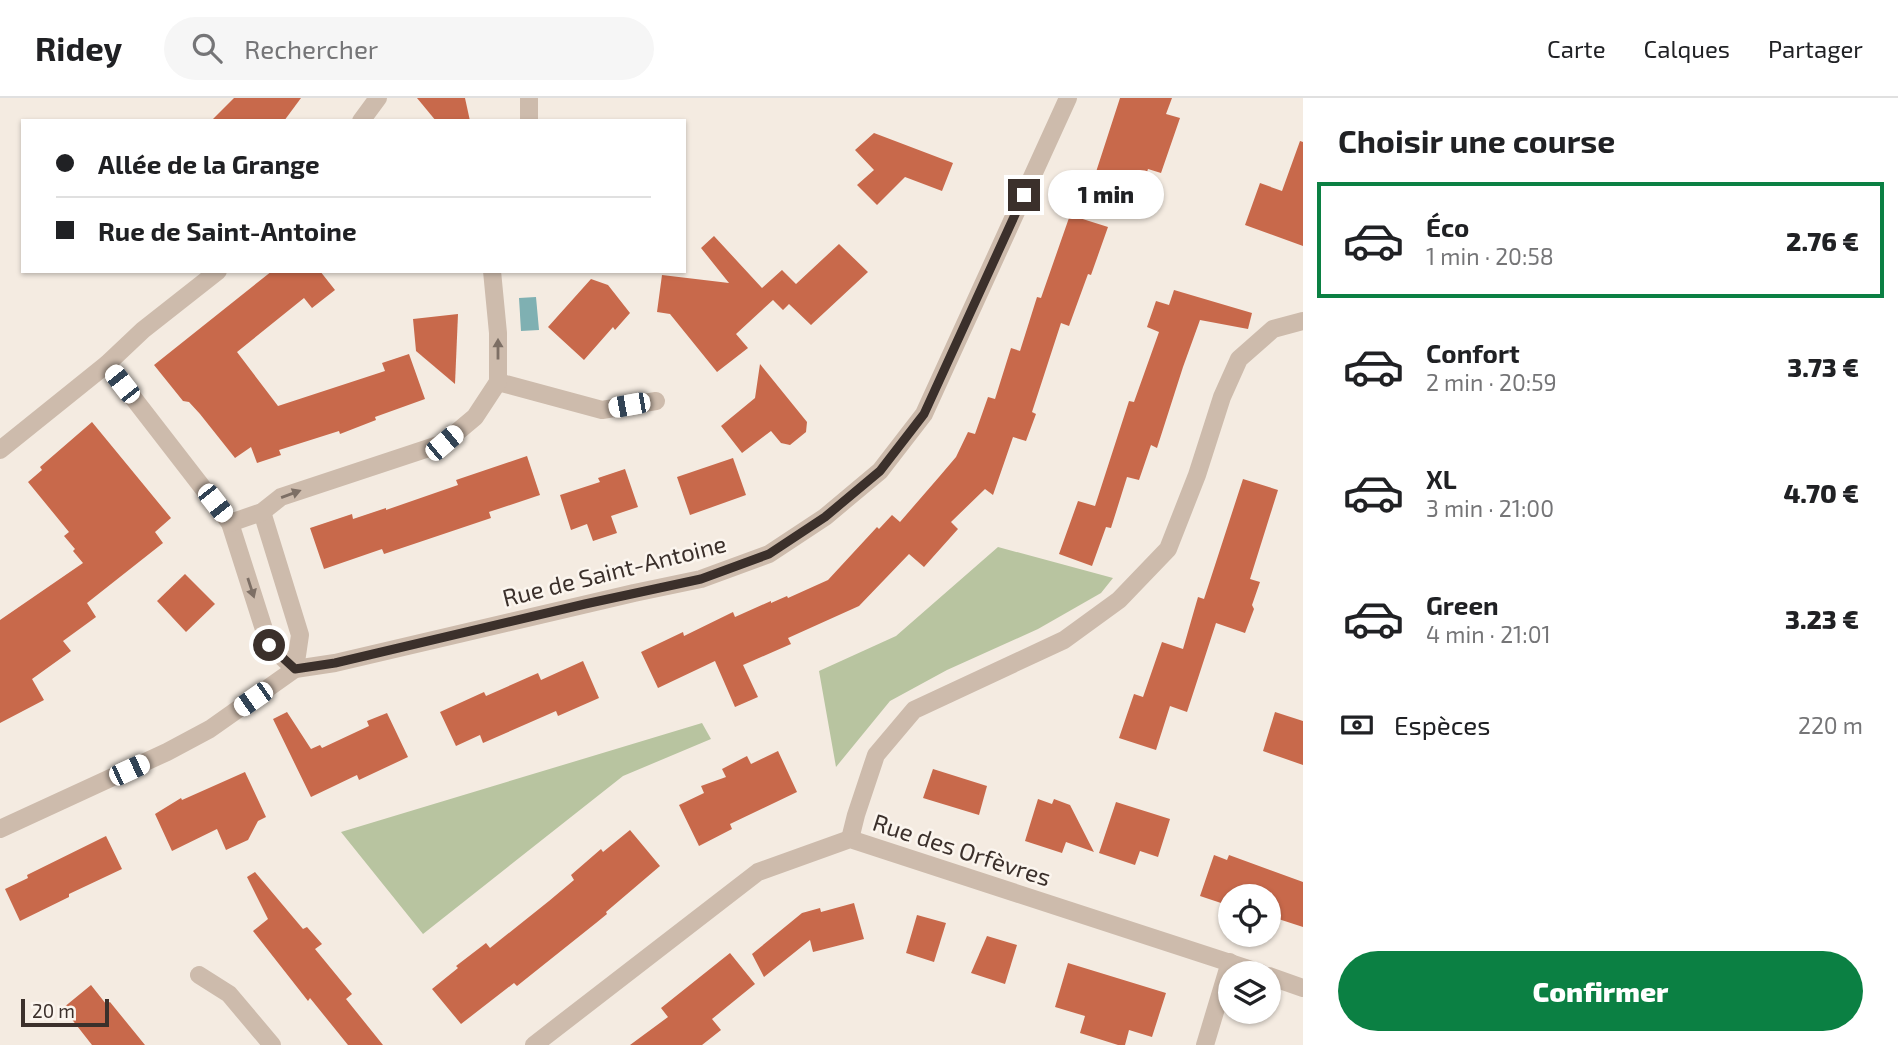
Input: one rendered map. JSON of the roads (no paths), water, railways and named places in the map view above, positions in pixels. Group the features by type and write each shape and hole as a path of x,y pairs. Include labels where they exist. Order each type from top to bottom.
{"street":[{"path":"362,119 378,98"},
{"path":"529,98 529,119"},
{"name":"Rue de Saint-Antoine","path":"0,829 167,752 210,729 295,669 335,663 701,579 769,554 825,517 880,471 924,414 1068,98"},
{"path":"0,450 215,273"},
{"path":"230,523 262,512 281,497 444,443 475,417 498,382 498,333 492,273"},
{"path":"850,839 876,755 914,710 1064,640 1119,600 1168,549 1197,475 1222,397 1239,359 1273,329 1303,321"},
{"path":"107,364 230,523 269,645 295,669"},
{"path":"498,382 602,410 656,401"},
{"path":"262,512 300,635 295,669"},
{"name":"Rue des Orfèvres","path":"534,1045 758,872 850,839 1230,961"},
{"path":"199,975 229,994 272,1045"},
{"path":"1281,980 1303,988"},
{"path":"1205,1045 1218,1001"}],"water":[{"path":"536,297 539,330 521,331 519,298"}]}
